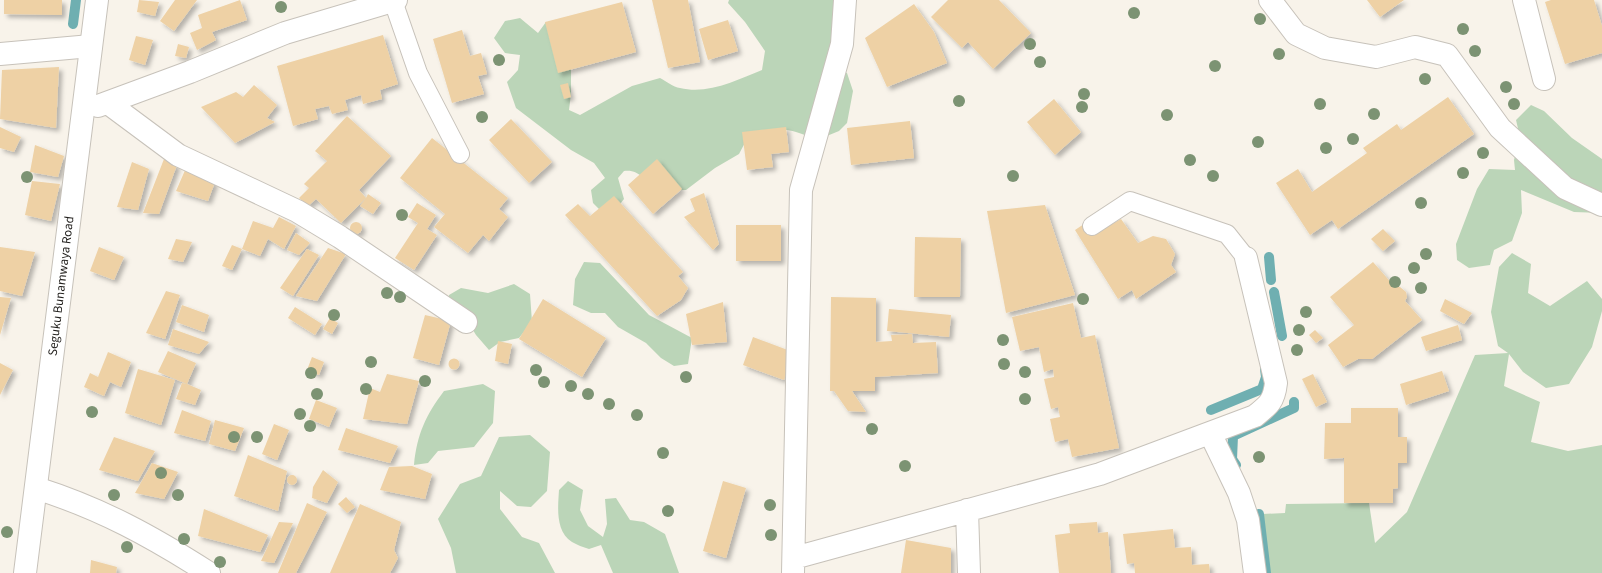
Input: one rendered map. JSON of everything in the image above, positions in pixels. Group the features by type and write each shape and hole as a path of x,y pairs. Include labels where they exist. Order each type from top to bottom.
{"street":[{"name":"Seguku Bunamwaya Road","path":"24,573 97,0"},
{"path":"82,112 285,33 394,0"},
{"path":"845,0 842,44 801,190 793,565 967,510 1100,474 1255,416 1267,407 1274,396 1276,383 1246,258"},
{"path":"1270,0 1296,34 1325,48 1376,57 1415,47 1447,55 1500,128 1565,188 1602,205"},
{"path":"1524,0 1544,79"},
{"path":"0,54 91,46"},
{"path":"108,103 178,155 297,211 340,237 466,322"},
{"path":"1210,433 1239,493 1248,520 1255,573"},
{"path":"36,488 103,512 156,539 210,573"},
{"path":"967,510 969,573"}],"lane":[{"path":"394,0 418,73 460,154"},
{"path":"1092,226 1130,201 1227,234 1246,258"}],"green space":[{"path":"729,0 843,0 826,64 847,73 853,91 847,123 839,131 817,140 790,130 767,131 748,137 739,154 715,168 686,190 654,191 645,179 638,174 624,171 618,178 624,199 616,209 602,212 593,203 591,190 605,178 594,163 571,150 516,108 507,82 518,70 520,55 505,53 494,38 505,21 520,18 538,33 546,22 571,63 571,94 569,110 580,115 632,86 660,78 677,87 691,90 701,90 732,82 762,70 765,51 745,22 728,3"},
{"path":"1531,105 1544,111 1572,138 1602,159 1602,213 1574,212 1521,190 1522,213 1512,241 1494,250 1490,265 1469,268 1457,260 1456,244 1477,189 1489,169 1515,170 1514,160 1520,137 1516,120"},
{"path":"1512,253 1531,264 1528,293 1550,306 1587,281 1602,299 1602,311 1592,347 1569,384 1546,388 1523,372 1509,354 1504,386 1540,402 1531,442 1568,451 1602,445 1602,573 1270,573 1262,514 1285,513 1286,504 1369,503 1375,543 1407,512 1475,355 1508,353 1498,346 1491,312 1499,267"},
{"path":"584,262 600,263 649,315 692,338 688,364 674,366 661,358 646,343 618,327 605,313 591,313 573,305 575,279"},
{"path":"514,284 530,294 532,322 519,338 500,342 489,350 476,335 463,314 448,304 449,295 461,288 488,293"},
{"path":"483,384 495,391 493,423 474,447 438,451 428,463 414,465 417,444 423,425 432,408 444,391"},
{"path":"530,435 550,452 547,491 531,507 517,506 500,491 500,509 522,537 539,543 555,573 456,573 451,548 438,519 460,484 481,476 499,437"},
{"path":"568,481 583,490 580,510 588,526 603,537 607,524 605,499 616,498 630,520 644,522 665,534 679,573 613,573 601,545 589,549 572,542 563,532 560,525 558,511 559,490"}],"building":[{"path":"4,0 62,0 62,15 4,14"},
{"path":"139,0 159,2 155,16 137,12"},
{"path":"175,0 197,0 174,31 160,21"},
{"path":"240,0 247,20 212,32 216,40 197,50 190,33 202,28 198,15"},
{"path":"652,0 688,0 700,62 668,68"},
{"path":"948,0 999,0 1031,33 993,69 968,42 962,48 931,17"},
{"path":"1367,0 1404,0 1380,17"},
{"path":"1551,0 1594,0 1602,26 1602,53 1565,64 1545,2"},
{"path":"622,2 636,52 558,73 545,22"},
{"path":"914,4 934,32 947,63 887,87 865,38"},
{"path":"728,20 738,51 708,60 699,29"},
{"path":"462,30 470,56 481,53 487,74 478,76 484,94 452,103 433,39"},
{"path":"383,35 398,84 380,90 382,99 363,104 361,95 345,100 348,110 332,114 329,106 315,109 318,119 293,126 277,66"},
{"path":"136,36 153,40 145,65 129,60"},
{"path":"178,44 189,47 186,58 175,56"},
{"path":"59,67 56,128 0,119 2,70"},
{"path":"568,83 571,97 564,99 560,85"},
{"path":"254,85 277,105 267,118 275,122 235,143 201,107 236,92 243,97"},
{"path":"1448,97 1474,134 1338,229 1332,220 1310,235 1276,183 1298,169 1312,192 1367,153 1363,148 1397,124 1401,130"},
{"path":"1054,99 1081,132 1055,155 1027,122"},
{"path":"347,116 391,156 359,190 366,198 341,223 316,199 308,206 299,198 309,188 304,184 327,161 315,151"},
{"path":"511,119 552,162 529,183 489,140"},
{"path":"910,121 914,158 851,165 847,128"},
{"path":"0,127 21,137 14,152 0,148"},
{"path":"786,127 789,152 771,154 773,167 747,170 742,132"},
{"path":"432,138 508,198 499,209 508,217 489,241 483,235 468,253 434,227 445,214 400,178"},
{"path":"35,145 64,156 58,177 30,172"},
{"path":"164,159 177,165 159,214 143,213"},
{"path":"657,159 682,189 653,214 628,185"},
{"path":"132,162 149,169 138,210 117,207"},
{"path":"186,168 215,182 208,201 176,191"},
{"path":"32,181 60,184 51,221 25,215"},
{"path":"704,193 719,244 713,250 684,217 695,211 690,199"},
{"path":"368,194 381,203 373,214 360,206"},
{"path":"614,196 683,272 678,276 688,288 681,300 657,316 565,215 578,204 590,216"},
{"path":"417,203 436,215 427,229 437,235 414,270 395,258 418,223 408,217"},
{"path":"1045,205 1075,295 1006,313 987,211"},
{"path":"279,217 296,226 284,249 268,239 260,256 242,249 253,221 273,228"},
{"path":"1121,219 1138,243 1153,236 1166,239 1175,254 1171,265 1176,272 1136,299 1132,290 1118,299 1075,230 1084,224 1092,235"},
{"path":"354,222 358,222 362,228 358,234 354,234 350,230 350,226"},
{"path":"736,225 781,225 781,261 736,261"},
{"path":"1383,229 1395,241 1383,251 1371,239"},
{"path":"296,233 310,243 299,255 287,250"},
{"path":"915,237 961,238 960,297 914,297"},
{"path":"176,239 192,242 183,262 168,259"},
{"path":"232,245 242,249 232,270 222,266"},
{"path":"0,247 35,252 22,296 0,291"},
{"path":"99,247 124,257 114,280 90,271"},
{"path":"328,248 346,254 317,301 296,296"},
{"path":"307,249 319,255 293,296 280,288"},
{"path":"1373,262 1394,286 1400,287 1406,292 1407,297 1405,301 1422,320 1372,359 1358,359 1343,367 1328,345 1354,325 1330,297"},
{"path":"166,291 180,295 165,339 146,333"},
{"path":"0,297 11,298 0,335"},
{"path":"831,297 876,298 876,342 892,341 891,335 912,334 913,343 936,342 938,373 875,377 875,391 852,391 866,412 848,411 834,391 830,391"},
{"path":"543,299 606,338 582,377 519,339"},
{"path":"1445,299 1472,313 1464,324 1440,311"},
{"path":"723,302 727,342 692,345 686,314"},
{"path":"1073,303 1081,338 1095,335 1119,448 1072,457 1068,439 1055,442 1050,419 1060,417 1058,407 1051,409 1044,379 1054,377 1053,369 1044,372 1039,347 1020,351 1012,317"},
{"path":"182,305 209,315 204,332 176,322"},
{"path":"295,307 322,324 315,335 288,318"},
{"path":"889,309 951,315 949,337 887,331"},
{"path":"425,315 451,321 439,365 413,358"},
{"path":"330,318 338,323 332,334 323,329"},
{"path":"1458,325 1462,340 1426,351 1421,337"},
{"path":"173,329 209,342 199,354 168,345"},
{"path":"1315,330 1323,338 1316,343 1309,335"},
{"path":"753,337 793,352 784,380 743,365"},
{"path":"498,341 512,344 508,364 495,361"},
{"path":"168,351 196,363 187,384 158,372"},
{"path":"108,352 131,362 121,387 110,382 104,396 84,387 90,373 98,377"},
{"path":"312,357 324,362 319,375 307,370"},
{"path":"452,359 456,359 458,360 458,368 452,369 449,366 449,362"},
{"path":"0,363 13,370 0,395"},
{"path":"138,369 175,380 161,425 125,413"},
{"path":"1442,371 1449,391 1406,405 1400,384"},
{"path":"387,374 419,381 407,424 363,419 370,388 380,392"},
{"path":"1313,374 1327,402 1316,407 1302,379"},
{"path":"182,383 201,390 195,405 176,399"},
{"path":"316,400 337,408 329,427 309,419"},
{"path":"1351,408 1398,408 1398,437 1407,437 1407,463 1398,463 1398,488 1393,489 1393,503 1344,503 1344,458 1324,459 1325,423 1351,423"},
{"path":"182,410 211,421 205,441 174,433"},
{"path":"215,420 244,428 235,451 209,444"},
{"path":"274,424 289,430 277,460 262,454"},
{"path":"346,428 398,446 390,463 338,450"},
{"path":"114,437 155,451 138,481 99,470"},
{"path":"248,455 287,471 278,511 234,496"},
{"path":"152,463 178,472 164,499 135,493"},
{"path":"412,466 432,474 425,499 380,490 389,467"},
{"path":"323,470 338,482 327,503 312,498 313,487"},
{"path":"290,475 294,475 296,476 296,484 290,485 287,482 287,478"},
{"path":"723,481 746,488 726,558 703,551"},
{"path":"346,497 355,507 347,513 338,504"},
{"path":"307,503 327,512 296,573 278,573"},
{"path":"360,504 401,522 394,550 398,558 390,573 330,573"},
{"path":"204,509 268,535 260,552 198,536"},
{"path":"279,522 293,523 274,563 261,561"},
{"path":"1097,522 1098,533 1108,532 1111,573 1059,573 1055,535 1070,533 1069,524"},
{"path":"1173,529 1175,548 1191,547 1192,565 1209,564 1210,573 1135,573 1134,563 1127,564 1123,534"},
{"path":"906,540 951,548 951,573 901,573"},
{"path":"91,560 117,567 116,573 90,573"}],"waterway":[{"path":"73,24 76,0"},
{"path":"1269,257 1271,280"},
{"path":"1274,292 1282,336"},
{"path":"1211,410 1262,389 1266,377 1265,369"},
{"path":"1236,465 1232,459 1233,436 1294,408 1294,402"},
{"path":"1259,514 1266,573"}]}
